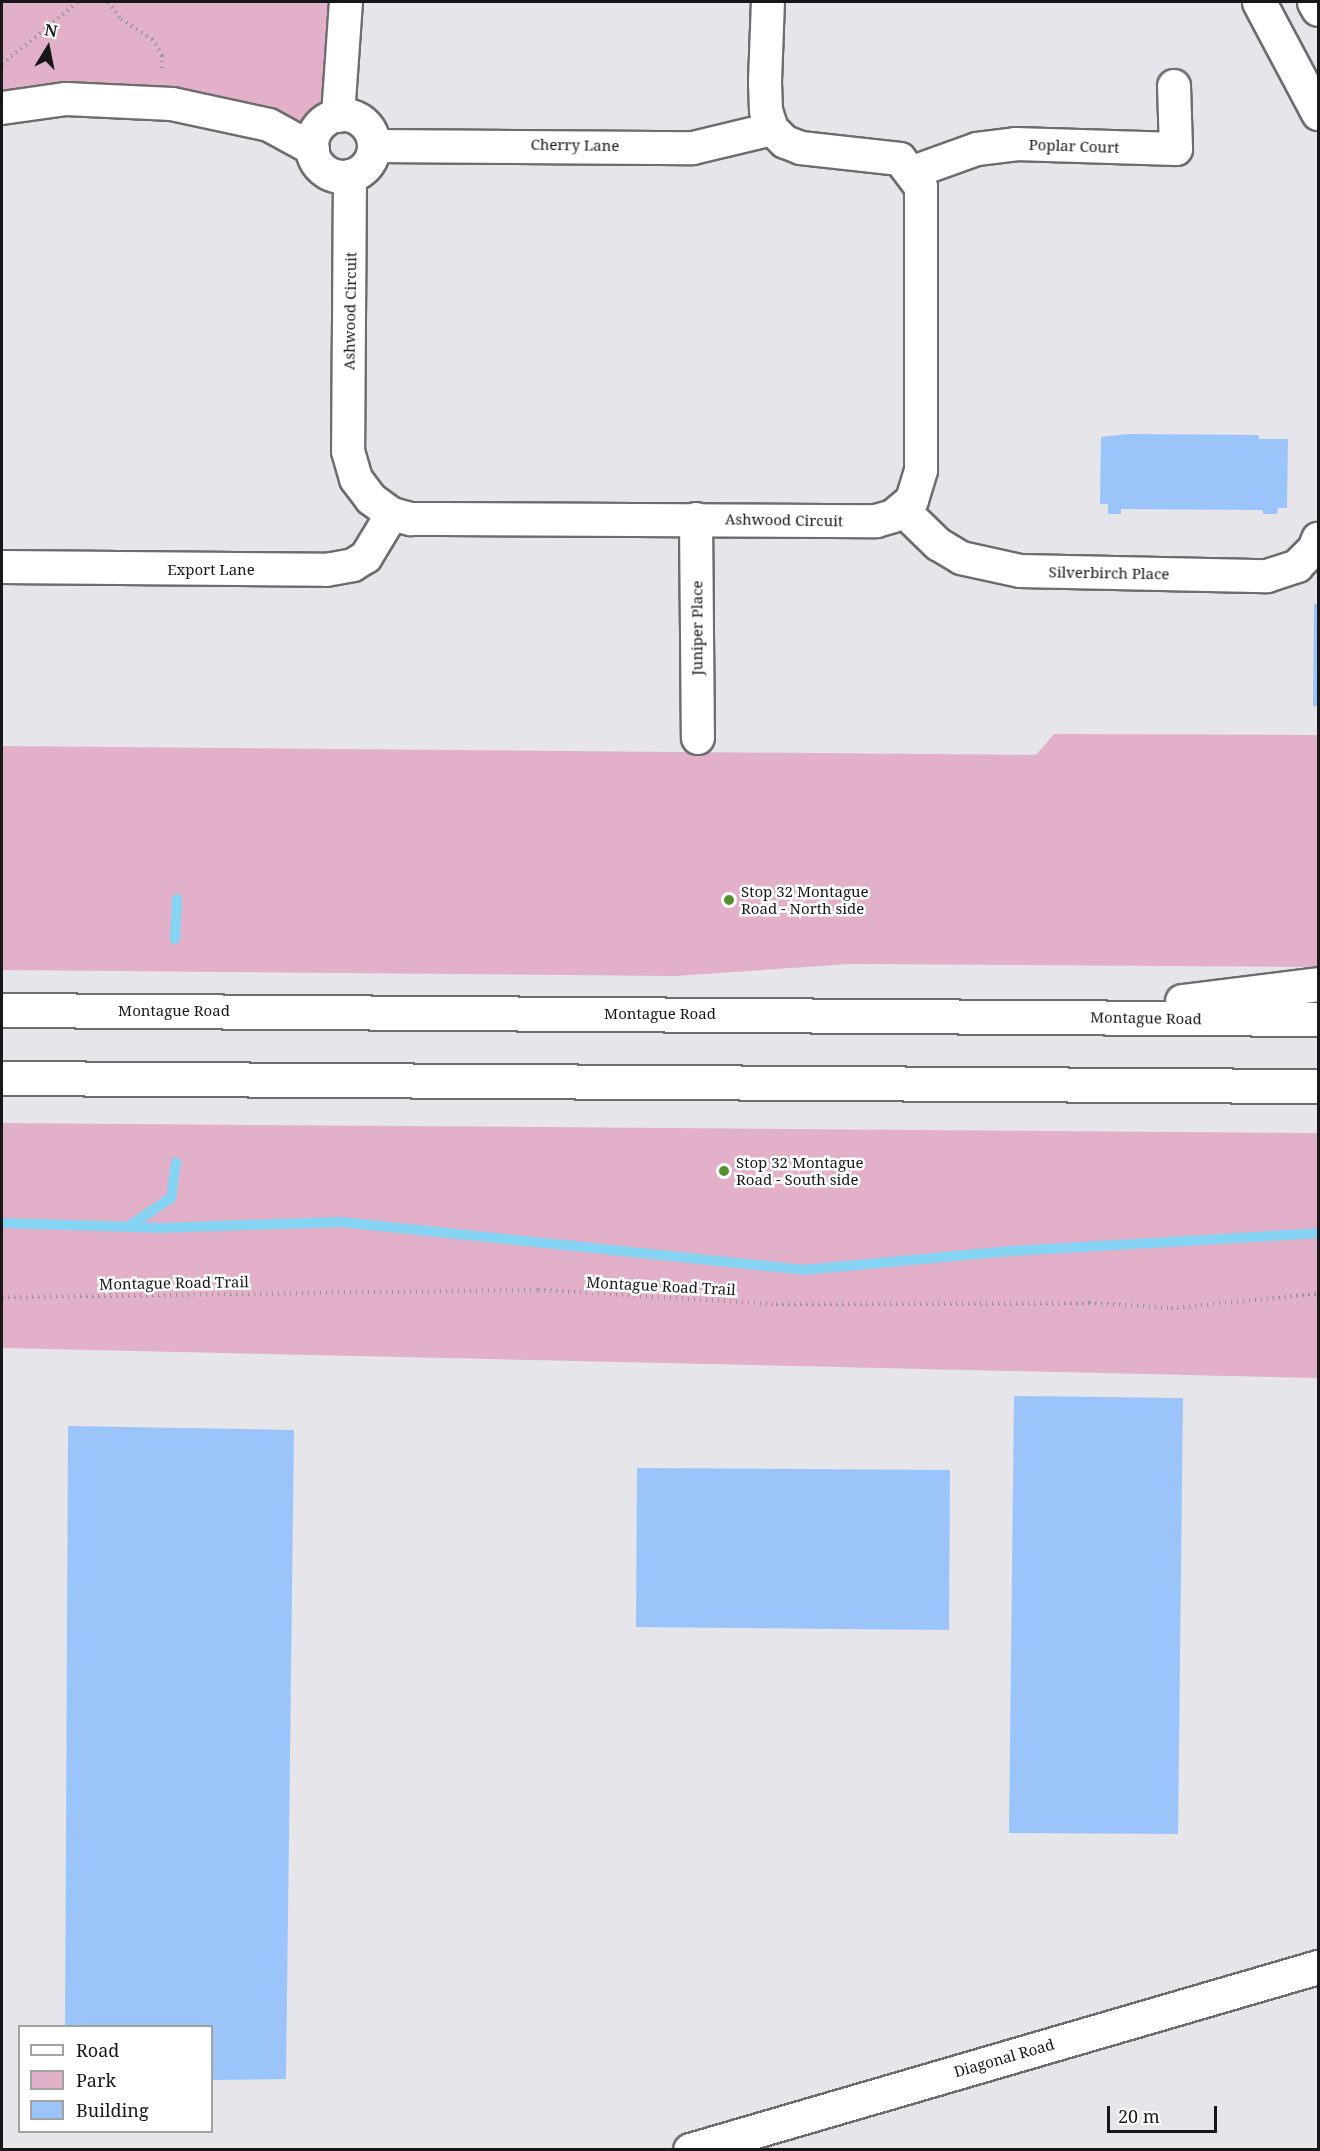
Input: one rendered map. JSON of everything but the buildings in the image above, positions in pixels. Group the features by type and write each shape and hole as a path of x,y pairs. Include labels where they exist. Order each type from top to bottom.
{"main road":[{"path":"1259,2 1318,113"},
{"path":"1314,2 1318,9"},
{"path":"1055,1017 1318,984"},
{"name":"Montague Road","path":"2,1010 1318,1019"},
{"path":"2,1078 1318,1086"},
{"name":"Diagonal Road","path":"690,2150 1318,1967"}],"street":[{"path":"338,116 346,2"},
{"path":"768,2 765,82 766,111 772,129 785,142 801,147 881,154 900,159 913,172 921,187 921,470 916,490 903,510"},
{"name":"Poplar Court","path":"913,172 977,149 1016,144 1176,149 1174,86"},
{"path":"2,108 66,99 160,102 269,125 312,149 326,171 350,176 368,165 375,146 372,135 359,119 338,116 319,127 312,149"},
{"name":"Cherry Lane","path":"375,146 693,148 772,129"},
{"name":"Ashwood Circuit","path":"350,176 348,450 356,478 371,499 393,513 411,519 876,521 903,510"},
{"name":"Silverbirch Place","path":"903,510 938,544 961,558 1020,571 1267,576 1297,566 1314,549 1318,539"},
{"name":"Export Lane","path":"2,567 326,570 353,565 366,557 393,513"},
{"name":"Juniper Place","path":"696,519 698,738"}],"path":[{"path":"2,64 78,2"},
{"path":"108,2 121,19 152,39 162,55 162,81"},
{"name":"Montague Road Trail","path":"2,1297 538,1290 776,1304 1089,1303 1171,1308 1318,1294"}],"green space":[{"path":"2,2 346,2 327,119 314,137 269,125 2,108"},
{"path":"1054,734 1318,735 1318,967 850,964 676,976 2,970 2,746 1036,755"},
{"path":"2,1123 1318,1133 1318,1378 2,1348"}],"waterway":[{"path":"175,939 177,899"},
{"path":"129,1226 171,1198 176,1162"},
{"path":"2,1223 157,1228 341,1222 802,1270 1010,1251 1318,1233"}],"place":[{"name":"Stop 32 Montague Road - North side","path":"729,900"},
{"name":"Stop 32 Montague Road - South side","path":"724,1171"}]}
